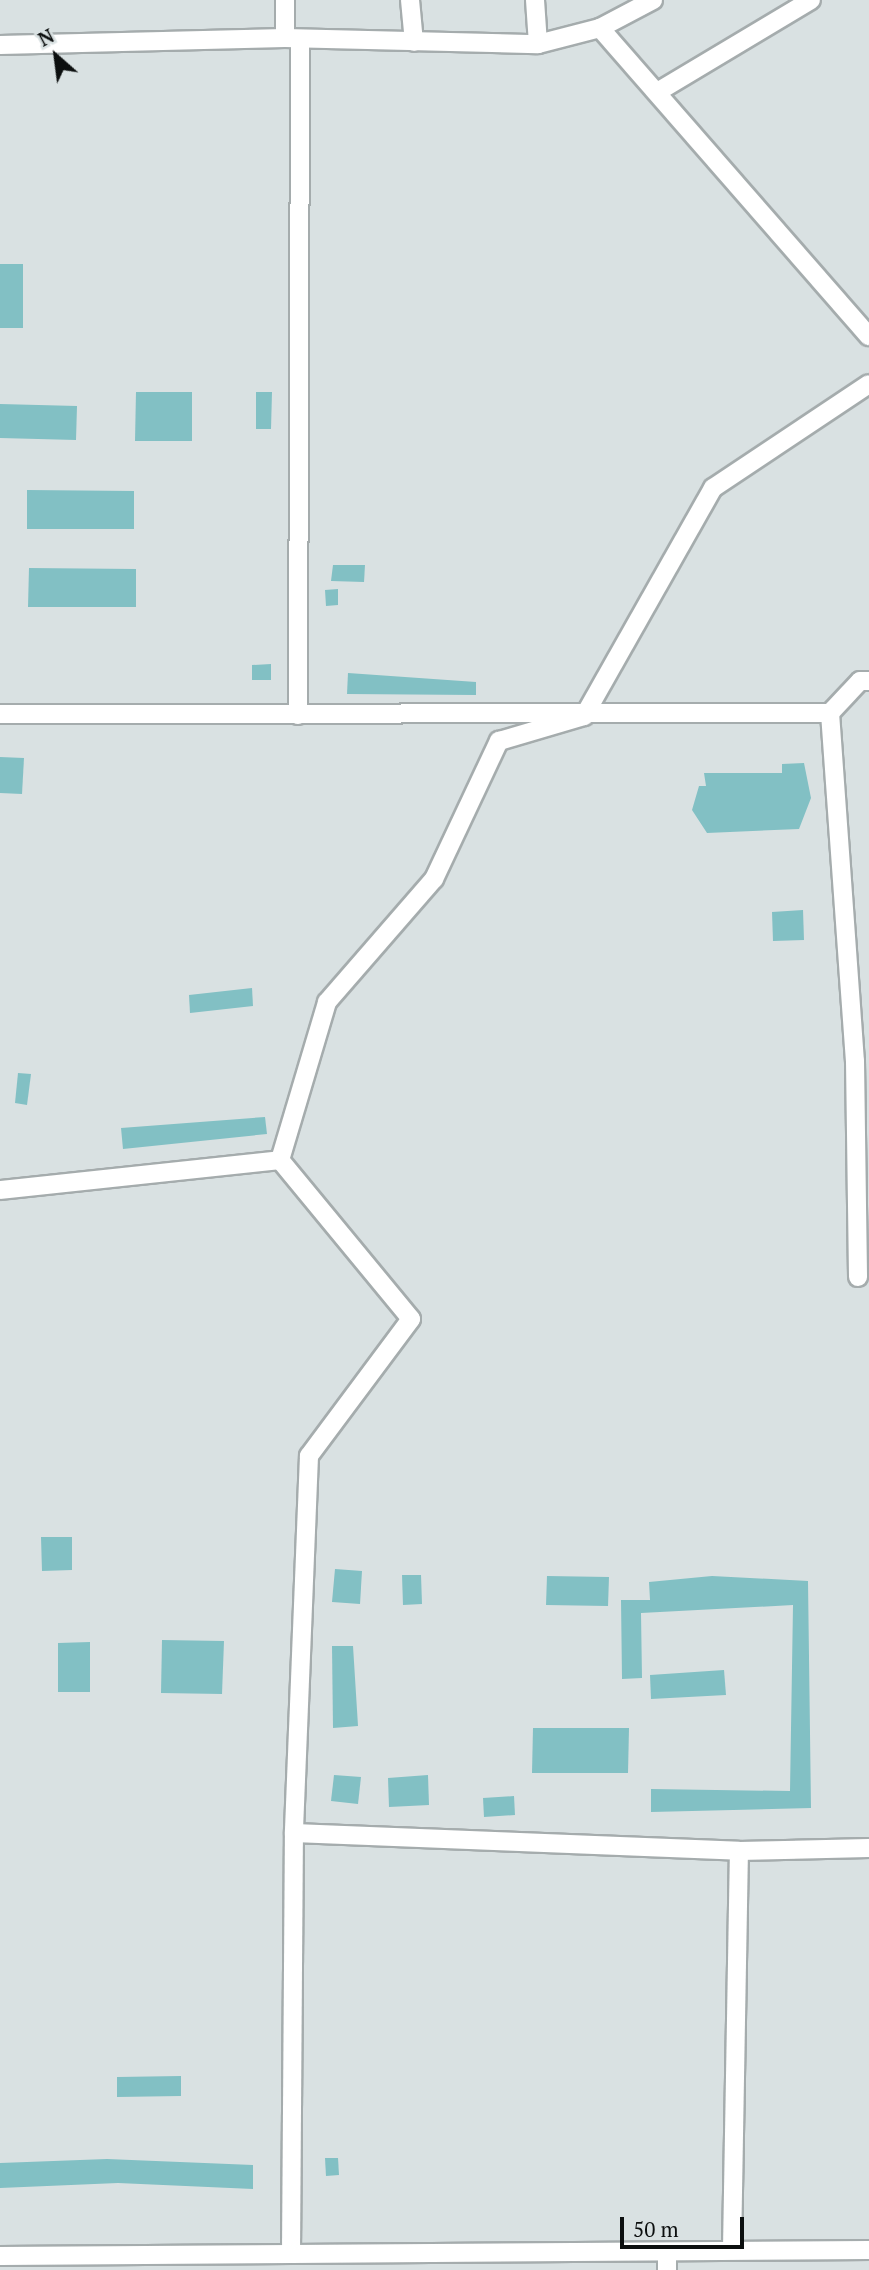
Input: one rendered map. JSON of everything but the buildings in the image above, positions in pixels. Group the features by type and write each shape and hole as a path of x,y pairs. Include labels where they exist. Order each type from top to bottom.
{"street":[{"path":"285,0 292,38 298,715"},
{"path":"410,0 414,42"},
{"path":"535,0 538,44"},
{"path":"0,45 292,38 538,44 600,28 653,0"},
{"path":"659,91 811,0"},
{"path":"600,28 659,91 869,336"},
{"path":"281,1160 327,1002 434,879 499,741 584,716 713,488 869,384"},
{"path":"0,714 584,716 830,713 860,681 869,681"},
{"path":"830,713 855,1061 858,1277"},
{"path":"0,1190 281,1160"},
{"path":"281,1160 411,1319 309,1455 294,1833 291,2254"},
{"path":"294,1833 739,1851 869,1848"},
{"path":"732,2249 739,1851"},
{"path":"0,2256 291,2254 667,2261 732,2249 869,2250"}]}
